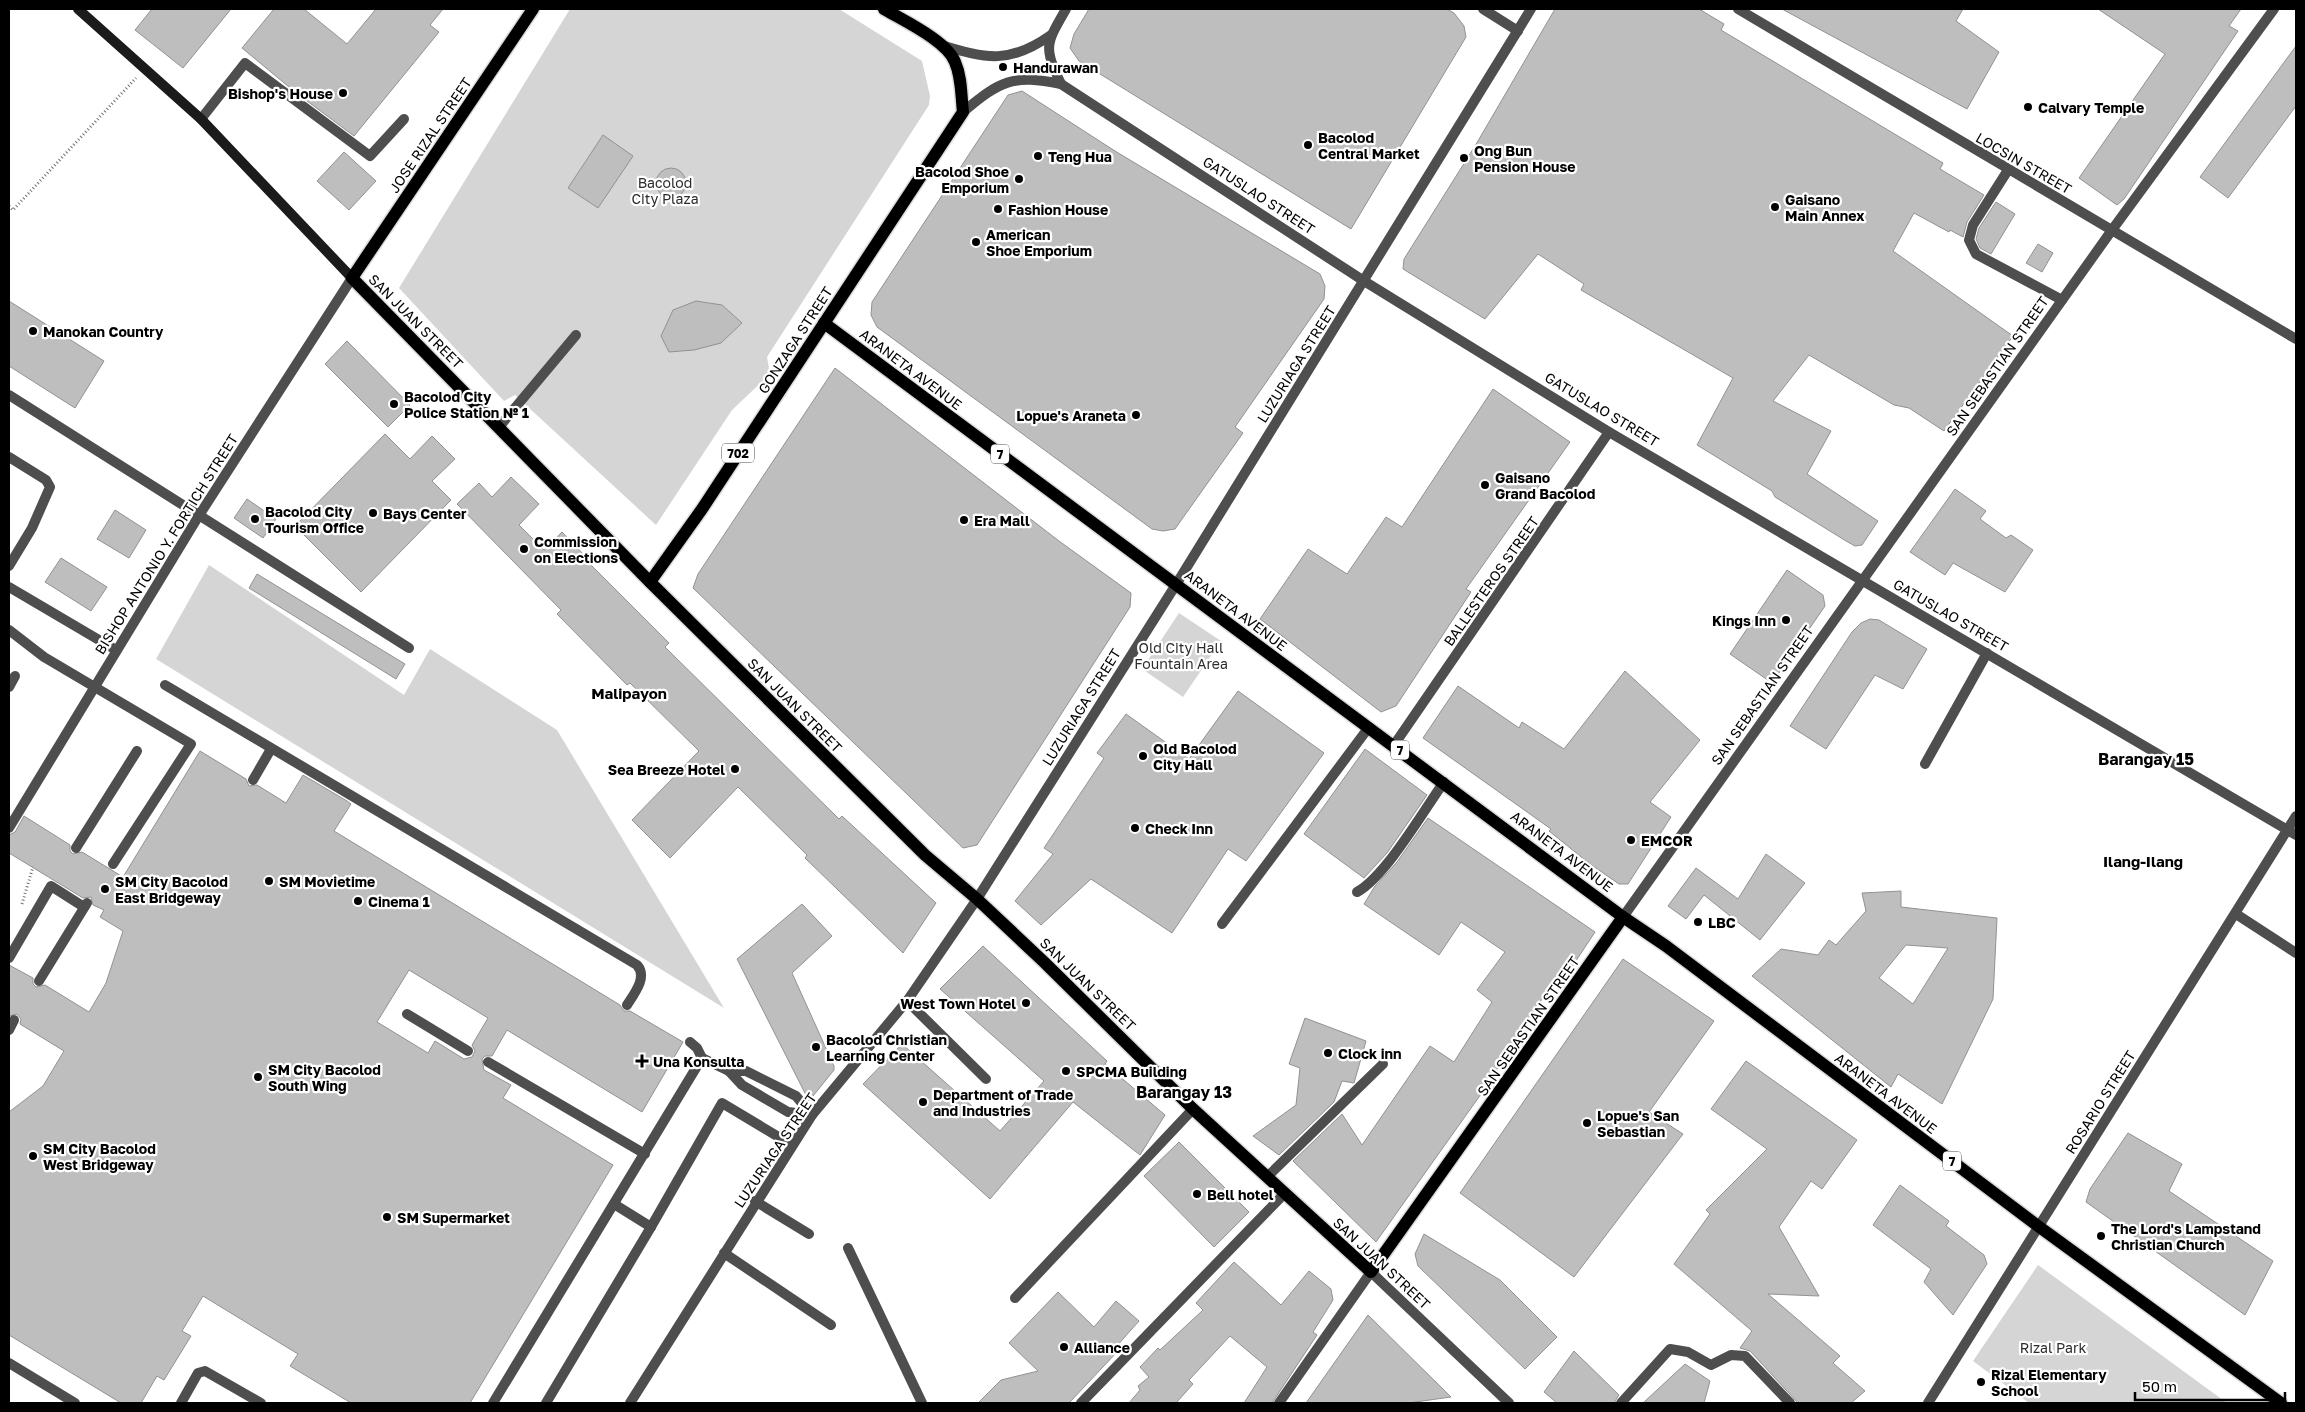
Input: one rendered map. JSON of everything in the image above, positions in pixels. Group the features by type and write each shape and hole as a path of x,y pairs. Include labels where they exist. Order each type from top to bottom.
{"main road":[{"name":"SAN JUAN STREET","path":"78,9 201,119 352,278 650,582 925,855 977,899 1194,1109 1284,1194 1371,1272"},
{"name":"JOSE RIZAL STREET","path":"352,278 533,9"},
{"path":"884,9 949,50 955,62 960,80 963,112"},
{"name":"GONZAGA STREET","path":"650,582 702,509 963,112"},
{"name":"ARANETA AVENUE","path":"824,323 1444,782 1623,917 1666,946 2038,1226 2281,1403"},
{"name":"SAN SEBASTIAN STREET","path":"1371,1272 1623,917"}],"street":[{"path":"1061,84 1048,52 1051,35 1066,9"},
{"path":"1483,9 1518,31"},
{"name":"LUZURIAGA STREET","path":"630,1403 792,1145 812,1116 907,1001 977,899 1177,584 1531,9"},
{"name":"LOCSIN STREET","path":"1738,9 2296,339"},
{"name":"SAN SEBASTIAN STREET","path":"1623,917 2112,230 2274,9"},
{"path":"941,45 979,55 1005,57 1030,49 1051,35"},
{"path":"201,119 244,63 370,156 404,119"},
{"name":"GATUSLAO STREET","path":"963,112 986,93 1019,79 1029,78 1061,84 1364,281 1609,432 2292,833"},
{"path":"2008,170 1973,225 1969,240 1976,254 2062,300"},
{"name":"BISHOP ANTONIO Y. FORTICH STREET","path":"9,828 198,517 352,278"},
{"path":"499,426 576,335"},
{"path":"9,395 198,517 409,648"},
{"name":"BALLESTEROS STREET","path":"1394,745 1609,432"},
{"path":"9,457 46,480 50,487 32,528 9,566"},
{"path":"9,587 116,650"},
{"path":"9,630 44,657 95,685 131,710 191,744 113,864"},
{"path":"1924,764 1986,653"},
{"path":"9,687 16,676"},
{"path":"165,686 638,965 642,978 627,1005"},
{"path":"1222,924 1369,727"},
{"path":"253,780 271,749"},
{"path":"76,848 137,751"},
{"path":"1357,892 1368,886 1381,872 1444,782"},
{"name":"ROSARIO STREET","path":"1928,1403 2236,914 2292,833 2296,816"},
{"path":"9,958 51,886 86,905 39,981"},
{"path":"2236,914 2296,953"},
{"path":"907,1001 986,1080"},
{"path":"407,1014 468,1051"},
{"path":"690,1042 697,1048 702,1058 729,1071 742,1085 788,1112 812,1116"},
{"path":"493,1403 702,1058"},
{"path":"488,1062 644,1154"},
{"path":"1267,1177 1383,1064"},
{"path":"729,1071 746,1071 796,1096 812,1116"},
{"path":"546,1403 651,1227 722,1103 792,1145"},
{"path":"1015,1298 1194,1109"},
{"path":"1082,1403 1284,1194"},
{"path":"755,1202 809,1234"},
{"path":"614,1204 651,1227"},
{"path":"848,1248 922,1403"},
{"path":"724,1252 831,1325"},
{"name":"SAN SEBASTIAN STREET","path":"1279,1403 1371,1272"},
{"name":"SAN JUAN STREET","path":"1371,1272 1510,1403"},
{"path":"1621,1403 1670,1349 1688,1352 1711,1366 1730,1355 1746,1356 1790,1403"},
{"path":"9,1363 75,1403"},
{"path":"181,1403 202,1371 246,1400 261,1403"}],"path":[{"path":"9,206 13,210 145,68"},
{"path":"21,907 33,867"}],"green space":[{"name":"Bacolod City Plaza","path":"570,9 839,9 922,61 930,96 929,105 767,357 770,374 732,410 656,525 515,395 504,401 399,288"},
{"path":"209,565 404,695 430,649 557,730 724,1008 156,659"},
{"name":"Old City Hall Fountain Area","path":"1179,613 1221,641 1183,697 1142,669"},
{"name":"Rizal Park","path":"2038,1265 2227,1403 2029,1403 1973,1361"}],"building":[{"path":"152,9 231,9 183,68 135,30"},
{"name":"Bishop's House","path":"274,9 304,9 347,44 376,9 443,9 430,25 439,32 354,136 295,92 242,48"},
{"name":"Bacolod Central Market","path":"1089,9 1447,9 1454,13 1464,26 1466,37 1351,229 1079,61 1070,48 1074,34"},
{"path":"1555,9 1699,9 1724,24 1721,30 1943,163 1940,169 1984,195 1967,222 1963,237 1950,230 1949,232 1914,213 1893,251 2013,336 1944,431 1909,408 1894,405 1809,355 1773,401 1831,431 1807,474 1878,521 1862,545 1855,546 1846,541 1775,497 1772,491 1697,445 1733,378 1581,290 1584,284 1538,254 1485,319 1403,269 1404,259 1475,146"},
{"path":"1782,9 1963,9 1956,21 1999,52 1967,109"},
{"path":"2098,9 2241,9 2229,26 2238,31 2124,199 2117,205 2079,178 2165,54"},
{"path":"2296,46 2296,106 2228,198 2200,177"},
{"path":"1022,91 1115,151 1320,274 1325,286 1324,299 1235,427 1243,433 1175,529 1163,531 1152,529 877,327 871,315 872,302 1008,95"},
{"path":"603,135 633,156 598,208 568,188"},
{"path":"344,152 376,181 349,210 317,181"},
{"path":"671,168 677,169 685,177 685,189 677,197 671,198 665,197 657,189 656,183 657,177 665,169"},
{"path":"1996,202 2015,214 1991,254 1980,248 1976,239 1979,228"},
{"path":"2038,244 2053,253 2042,272 2026,263"},
{"name":"Manokan Country","path":"9,301 104,361 75,408 9,366"},
{"path":"696,301 722,305 742,323 721,343 694,350 669,352 661,336 673,310"},
{"path":"347,341 410,405 388,427 325,364"},
{"path":"835,368 1059,541 1131,593 1130,607 977,845 963,848 693,588 698,574"},
{"path":"1493,389 1570,442 1466,589 1471,592 1396,706 1381,712 1260,619 1308,549 1347,574 1386,517 1402,527"},
{"name":"Bays Center","path":"385,434 410,459 432,436 455,459 432,481 451,500 361,592 295,526"},
{"path":"511,477 539,504 519,525 544,550 562,532 586,557 584,558 669,643 665,647 839,819 842,816 936,903 903,953 805,858 807,855 738,787 670,858 632,820 699,751 630,683 627,685 557,614 561,610 457,504 479,483 492,497"},
{"path":"1955,489 1986,511 1980,519 2006,538 2011,535 2033,550 2005,592 1953,563 1945,575 1910,552"},
{"name":"Bacolod City Tourism Office","path":"247,499 276,519 263,538 234,518"},
{"path":"115,510 146,530 129,558 97,539"},
{"path":"61,558 107,587 91,611 45,582"},
{"name":"Kings Inn","path":"1787,570 1823,595 1825,606 1772,683 1730,654"},
{"path":"257,574 405,664 396,679 249,588"},
{"path":"1870,619 1879,620 1927,649 1903,689 1875,675 1826,749 1790,726 1852,632 1861,623"},
{"path":"1625,671 1700,740 1650,802 1671,817 1628,884 1619,884 1590,864 1549,831 1551,829 1423,738 1458,686 1519,728 1522,722 1564,749"},
{"path":"1238,691 1324,753 1246,861 1228,849 1172,933 1091,879 1041,925 1015,901 1053,854 1044,848 1104,758 1097,753 1126,714 1189,759"},
{"path":"1365,749 1427,795 1387,853 1364,878 1304,834"},
{"name":"SM City Bacolod South Wing","path":"200,751 246,779 249,786 257,785 286,803 303,775 351,804 334,831 620,1005 624,1011 630,1011 683,1042 642,1112 507,1030 492,1056 485,1056 482,1059 484,1070 511,1085 503,1098 613,1165 470,1403 351,1403 290,1366 298,1354 203,1296 182,1331 191,1336 164,1380 157,1376 141,1403 121,1403 9,1335 9,1112 43,1086 64,1051 20,1024 21,1019 17,1014 9,1016 9,965 33,978 33,984 36,987 45,985 89,1012 106,983 123,931 100,917 104,910 93,905 91,897 83,898 9,853 9,835 15,832 24,816 70,845 70,851 73,854 82,852 123,877","holes":["409,970 488,1018 472,1045 475,1051 472,1057 464,1059 435,1041 428,1053 377,1022"]},
{"path":"1428,818 1595,932 1558,988 1553,984 1527,1020 1486,1087 1376,1242 1293,1161 1342,1114 1362,1145 1430,1046 1454,1062 1492,1002 1477,990 1505,952 1461,922 1439,955 1364,904 1375,886 1397,862"},
{"path":"1766,854 1805,883 1760,940 1704,895 1686,919 1668,906 1696,868 1738,899"},
{"path":"1901,891 1901,907 1997,918 1993,999 1942,1104 1898,1074 1891,1087 1752,976 1781,949 1818,955 1829,940 1836,945 1866,911 1862,893","holes":["1906,945 1948,948 1913,1004 1879,978"]},
{"path":"802,904 832,936 792,973 834,1066 834,1070 809,1101 737,959"},
{"name":"SPCMA Building","path":"983,946 1107,1061 1105,1064 1165,1115 1140,1155 1073,1102 990,1199 863,1084 902,1044 1000,1131 1044,1081 940,989"},
{"name":"Lopue's San Sebastian","path":"1623,959 1714,1021 1649,1112 1683,1134 1574,1277 1460,1193"},
{"path":"1305,1018 1366,1041 1354,1083 1342,1081 1334,1102 1279,1155 1253,1136 1296,1105 1300,1068 1289,1064"},
{"path":"1746,1061 1857,1140 1822,1189 1811,1181 1779,1227 1819,1296 1768,1294 1840,1356 1833,1363 1865,1391 1851,1403 1798,1403 1750,1351 1740,1348 1752,1331 1674,1264 1710,1214 1706,1210 1767,1149 1711,1109"},
{"path":"2128,1133 2182,1164 2169,1191 2273,1261 2245,1315 2086,1202 2090,1189"},
{"name":"Bell hotel","path":"1179,1142 1249,1212 1214,1247 1144,1176"},
{"path":"1900,1185 1949,1221 1946,1226 1984,1255 1987,1264 1953,1315 1924,1282 1931,1269 1873,1225"},
{"path":"1424,1234 1500,1280 1557,1337 1525,1369 1418,1266 1415,1254"},
{"path":"1234,1262 1281,1305 1309,1271 1331,1289 1333,1300 1313,1332 1317,1335 1272,1403 1244,1403 1267,1367 1230,1336 1189,1380 1193,1384 1176,1403 1129,1403 1140,1390 1138,1386 1149,1377 1140,1367 1158,1348 1160,1350 1203,1310 1196,1303"},
{"name":"Alliance","path":"1058,1292 1094,1327 1116,1301 1139,1321 1115,1348 1118,1351 1069,1403 978,1403 1001,1380 1038,1371 1009,1343"},
{"path":"1368,1315 1451,1397 1408,1403 1306,1403"},
{"path":"1574,1351 1619,1395 1614,1403 1557,1403 1544,1392"},
{"path":"1685,1364 1710,1381 1704,1403 1643,1403"}],"place":[{"name":"Handurawan","path":"1003,67"},
{"name":"Bishop's House","path":"343,93"},
{"name":"Calvary Temple","path":"2028,107"},
{"name":"Bacolod Central Market","path":"1308,145"},
{"name":"Teng Hua","path":"1038,156"},
{"name":"Ong Bun Pension House","path":"1464,158"},
{"name":"Bacolod Shoe Emporium","path":"1019,179"},
{"name":"Gaisano Main Annex","path":"1775,207"},
{"name":"Fashion House","path":"998,209"},
{"name":"American Shoe Emporium","path":"976,242"},
{"name":"Manokan Country","path":"33,331"},
{"name":"Bacolod City Police Station № 1","path":"394,404"},
{"name":"Lopue's Araneta","path":"1136,415"},
{"name":"Gaisano Grand Bacolod","path":"1485,485"},
{"name":"Bays Center","path":"373,513"},
{"name":"Bacolod City Tourism Office","path":"255,519"},
{"name":"Era Mall","path":"964,520"},
{"name":"Commission on Elections","path":"524,549"},
{"name":"Kings Inn","path":"1786,620"},
{"name":"Old Bacolod City Hall","path":"1143,756"},
{"name":"Sea Breeze Hotel","path":"735,769"},
{"name":"Check Inn","path":"1135,828"},
{"name":"EMCOR","path":"1631,840"},
{"name":"SM Movietime","path":"269,881"},
{"name":"SM City Bacolod East Bridgeway","path":"105,889"},
{"name":"Cinema 1","path":"358,901"},
{"name":"LBC","path":"1698,922"},
{"name":"West Town Hotel","path":"1026,1003"},
{"name":"Bacolod Christian Learning Center","path":"816,1047"},
{"name":"Clock inn","path":"1328,1053"},
{"name":"Una Konsulta","path":"642,1061"},
{"name":"SPCMA Building","path":"1066,1071"},
{"name":"SM City Bacolod South Wing","path":"258,1077"},
{"name":"Department of Trade and Industries","path":"923,1102"},
{"name":"Lopue's San Sebastian","path":"1587,1123"},
{"name":"SM City Bacolod West Bridgeway","path":"33,1156"},
{"name":"Bell hotel","path":"1197,1194"},
{"name":"SM Supermarket","path":"387,1217"},
{"name":"The Lord's Lampstand Christian Church","path":"2101,1236"},
{"name":"Alliance","path":"1064,1347"},
{"name":"Rizal Elementary School","path":"1981,1382"}],"district":[{"name":"Malipayon","path":"629,693"},
{"name":"Barangay 15","path":"2146,759"},
{"name":"Ilang-Ilang","path":"2143,861"},
{"name":"Barangay 13","path":"1184,1092"}]}
